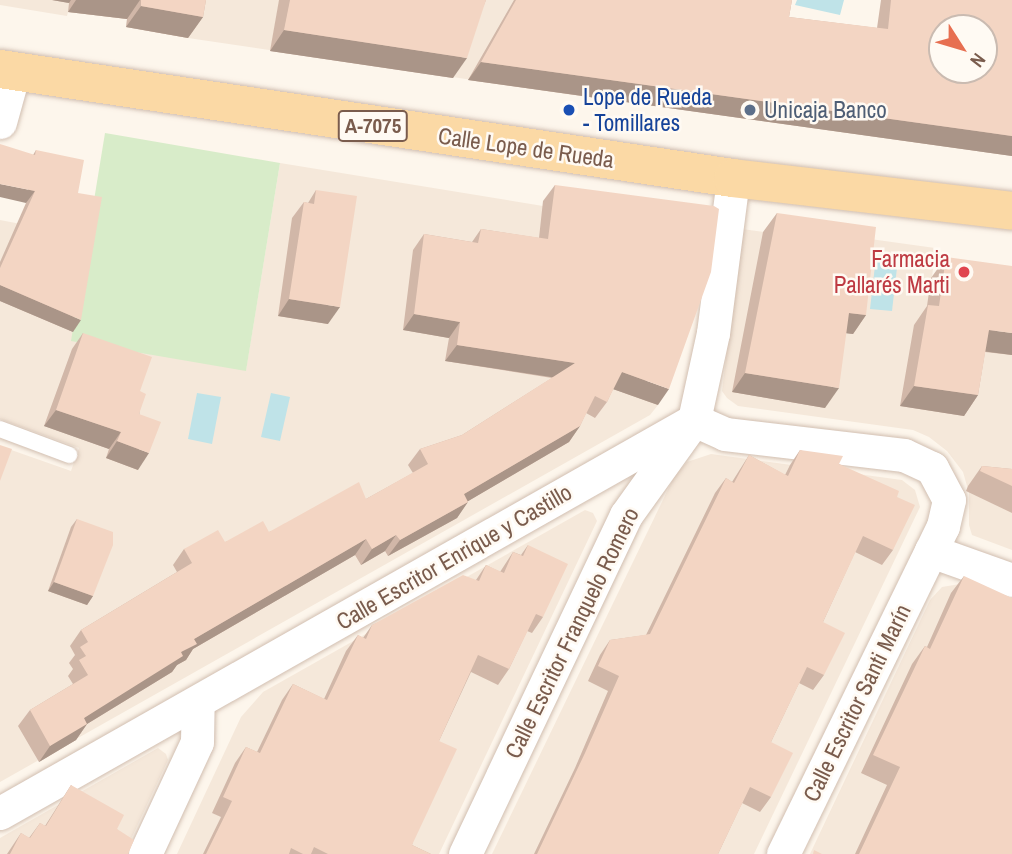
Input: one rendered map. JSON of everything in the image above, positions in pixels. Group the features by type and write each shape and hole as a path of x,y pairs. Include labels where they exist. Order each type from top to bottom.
{"main road":[{"name":"Calle Lope de Rueda","path":"7,70 733,178 1012,211"}],"street":[{"path":"0,121 7,70"},
{"path":"694,420 713,333 733,178"},
{"name":"Calle Escritor Santi Marín","path":"694,420 725,434 904,455 932,468 949,500 943,526 783,854"},
{"name":"Calle Escritor Enrique y Castillo","path":"0,813 694,420"},
{"name":"Calle Escritor Franquelo Romero","path":"465,854 626,515 694,420"},
{"path":"931,551 1012,580"},
{"path":"145,854 197,742 198,703"}],"lane":[{"path":"0,429 69,455"}],"shaded area":[{"path":"0,0 656,0 622,92 614,101 188,38 126,27 127,19 68,12 67,16 0,5"},
{"path":"280,163 543,206 658,405 650,415 0,782 0,446 71,471 79,448 0,419 0,220 88,237 246,370"},
{"path":"742,229 862,246 863,238 935,248 932,278 1012,288 1012,550 972,535 969,525 969,493 963,472 947,451 929,437 913,430 738,406 727,398 722,391"},
{"path":"711,454 902,480 915,490 920,507 754,854 492,854 674,477 687,462"},
{"path":"585,510 593,513 597,521 439,854 177,854 241,717 263,692"},
{"path":"960,584 1012,854 810,854 930,600 942,587"},
{"path":"158,748 166,754 168,760 124,854 0,854 0,838"}],"green space":[{"path":"105,133 280,163 246,371 71,341"}],"water":[{"path":"797,0 844,0 840,15 795,5"},
{"path":"876,257 898,259 892,311 870,309"},
{"path":"197,393 221,397 212,444 188,439"},
{"path":"271,393 290,397 280,441 261,437"}],"building":[{"path":"141,0 206,0 203,17 141,6"},
{"path":"290,0 486,0 467,58 284,30"},
{"path":"516,0 792,0 789,17 888,29 891,0 1012,0 1012,136 481,62"},
{"path":"0,144 35,155 36,150 84,160 78,193 102,197 81,320 0,285 0,268 35,191 0,184"},
{"path":"555,185 714,206 719,209 711,272 669,389 622,372 607,402 595,396 580,426 464,494 468,502 400,540 396,535 372,549 366,539 194,639 197,644 181,652 183,656 84,718 87,724 50,746 30,710 88,675 79,660 86,656 80,647 88,642 81,630 192,563 184,549 218,530 225,542 263,521 269,532 359,482 366,499 428,464 420,449 462,435 575,363 457,345 460,322 414,314 424,234 478,243 481,229 548,239"},
{"path":"316,190 357,196 340,307 289,299 304,202 314,204"},
{"path":"777,213 876,227 866,315 849,313 839,388 745,373"},
{"path":"946,257 1012,266 1012,333 989,330 978,395 914,386 928,305 939,306"},
{"path":"83,333 152,357 140,391 146,394 139,414 161,422 149,453 117,441 121,432 56,410"},
{"path":"0,445 12,449 0,481"},
{"path":"800,450 843,456 839,464 899,491 897,497 915,505 893,550 863,536 823,622 845,633 824,675 807,667 771,742 793,753 771,797 750,787 718,854 537,854 619,676 598,666 610,640 650,634 726,478 734,483 749,455 788,476"},
{"path":"982,466 1012,469 1012,486 980,471"},
{"path":"77,519 113,532 113,545 93,596 54,582"},
{"path":"528,545 568,564 543,617 536,614 509,669 478,655 439,741 457,749 412,845 431,854 328,854 314,847 311,854 303,854 291,848 289,854 206,854 232,801 223,797 246,747 260,753 293,684 327,700 358,635 366,639 372,625 463,575 479,581 486,565 504,573 513,552 523,556"},
{"path":"964,576 1012,598 1012,854 859,854 900,767 873,755 925,646 930,649"},
{"path":"71,785 124,815 117,829 134,840 128,854 10,854 21,833 30,838 40,823 46,826"}],"place":[{"name":"Lope de Rueda - Tomillares","path":"569,110"},
{"name":"Unicaja Banco","path":"750,110"},
{"name":"Farmacia Pallarés Marti","path":"964,272"}]}
